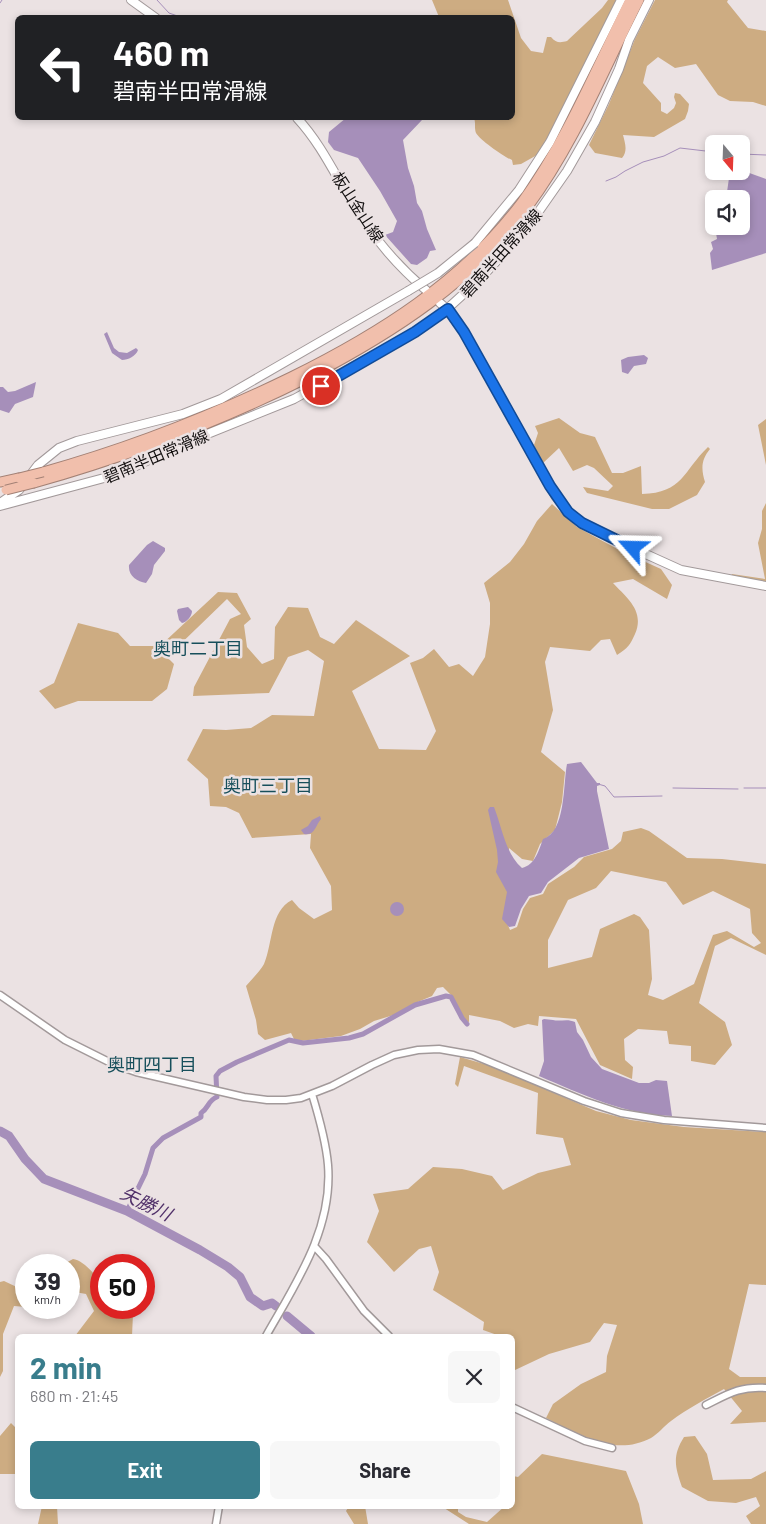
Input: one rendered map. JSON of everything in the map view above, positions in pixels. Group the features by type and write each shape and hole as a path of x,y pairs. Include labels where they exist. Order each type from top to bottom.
{"highway":[{"path":"2,488 26,481 43,472 79,462 161,434 268,389 362,339 437,289 483,247 509,218 533,186 570,122 630,0"},
{"path":"2,488 140,450 258,402 361,348 414,316 444,294 501,240 539,192 579,122 639,0"}],"main road":[{"path":"131,0 152,15"},
{"name":"碧南半田常滑線","path":"0,505 19,490 49,455 67,444 183,414 221,399 423,282 450,264 475,243 498,218 519,190 550,142 621,0"},
{"name":"碧南半田常滑線","path":"0,505 119,474 194,440 294,399 321,386 415,332 448,309 480,279 530,224 562,178 595,122 648,0"},
{"name":"板山金山線","path":"299,120 308,130 360,216 377,239 427,291"},
{"path":"440,303 448,309 464,332 548,482 568,512 582,523 617,541 681,570 710,577 766,586"},
{"path":"26,481 24,490 28,495 33,496"}],"street":[{"path":"0,995 74,1045 112,1064 136,1072 244,1097 286,1100 312,1094 332,1086 394,1055 418,1050 448,1050 483,1059 584,1101 622,1112 664,1120 766,1128"},
{"path":"267,1334 299,1280 315,1247 325,1209 328,1174 324,1138 312,1094"},
{"path":"315,1247 326,1259 364,1312 387,1334"},
{"path":"706,1405 732,1391 742,1388 766,1388"},
{"path":"515,1408 585,1441 612,1448"},
{"path":"216,1524 218,1509"}],"shaded area":[{"path":"432,0 508,0 513,15 438,15"},
{"path":"608,0 616,0 568,99 537,155 521,164 513,165 512,160 478,136 475,131 474,120 515,120 515,20 521,38 531,51 543,53 547,37 551,37 558,42 567,41"},
{"path":"655,0 728,0 727,2 748,28 766,31 766,106 753,102 730,101 718,95 696,64 675,68 658,57 647,66 643,83 661,103 661,111 667,114 674,108 676,103 675,93 680,94 689,104 685,119 654,137 623,135 625,150 622,158 595,153 589,145 609,104 635,39"},
{"path":"344,120 422,120 403,140 417,203 422,211 436,250 430,251 427,258 417,265 411,264 385,235 393,232 397,221 358,158 334,150 328,142 329,132"},
{"path":"750,173 766,179 766,253 712,270 710,253 713,249 711,242 717,239 716,235 750,235 750,190 727,190 729,180 750,180"},
{"path":"107,332 114,348 119,352 127,353 136,348 138,350 136,354 122,360 112,353 104,334"},
{"path":"644,355 648,358 646,364 634,366 628,374 622,372 621,360"},
{"path":"36,382 33,397 15,404 9,413 0,410 0,387 3,387 8,392"},
{"path":"559,418 580,433 595,437 612,473 623,473 641,466 642,494 656,493 674,485 708,447 710,449 703,465 705,482 697,495 669,509 652,509 587,493 583,487 608,491 613,486 594,468 587,465 573,471 559,448 542,464 534,445 538,433 535,426"},
{"path":"766,419 766,465 758,425"},
{"path":"766,503 766,583 731,576 732,574 765,579 758,543 762,529 762,511"},
{"path":"552,504 577,527 621,551 661,569 672,585 667,599 633,579 613,583 629,600 638,618 638,626 632,641 617,655 610,639 601,640 590,651 550,647 545,662 553,710 541,752 565,772 562,802 555,830 540,844 533,861 522,859 509,848 510,889 505,918 510,930 517,927 523,909 530,898 543,894 548,884 574,867 584,857 612,849 621,841 623,832 641,828 649,831 687,858 722,859 766,864 766,955 731,938 715,946 699,1003 725,1022 732,1045 715,1065 691,1061 691,1046 669,1044 667,1031 638,1029 624,1039 625,1060 633,1067 632,1079 600,1065 576,1019 539,1016 538,1026 528,1024 514,1028 500,1021 469,1015 469,1022 465,1021 452,996 443,987 437,988 432,996 413,1004 397,1014 374,1021 341,1036 301,1041 294,1039 291,1033 265,1040 258,1034 246,986 264,964 273,928 285,905 292,900 314,919 332,910 331,886 310,848 311,834 252,838 239,813 226,807 210,806 208,779 187,760 203,729 251,728 272,715 314,716 324,661 308,650 288,657 269,693 193,696 194,687 230,619 241,614 227,599 167,657 174,664 167,689 152,701 78,701 55,709 39,691 54,683 78,623 118,633 130,646 160,646 218,592 237,593 251,619 244,625 247,647 262,664 274,659 275,627 288,607 308,608 320,637 334,644 356,620 410,656 352,691 379,749 426,750 436,731 410,663 423,658 434,649 449,667 459,664 473,676 485,657 490,624 490,603 484,583 510,562 524,544 537,521","holes":["611,871 666,882 683,905 713,891 750,909 752,933 761,943 754,947 727,931 713,935 694,984 663,1000 648,995 652,979 649,930 640,917 634,914 600,929 592,957 548,968 548,940 568,900 596,888"]},
{"path":"153,541 165,548 165,551 154,565 152,574 146,583 134,577 130,572 129,565"},
{"path":"188,607 192,611 191,615 182,623 179,620 177,611 178,609"},
{"path":"581,762 597,783 600,783 597,786 597,791 609,849 579,858 548,882 541,893 529,896 521,909 515,926 509,927 502,919 507,892 496,872 498,862 497,850 488,810 490,807 494,807 508,847 516,862 522,868 530,864 536,856 543,839 550,835 560,817 567,764"},
{"path":"320,816 321,819 313,832 304,834 301,830 308,826 312,820"},
{"path":"394,902 400,902 404,909 400,916 394,916 390,912 390,906"},
{"path":"542,1020 575,1022 577,1032 591,1057 602,1069 639,1083 649,1083 656,1080 667,1081 672,1116 655,1115 621,1108 539,1076 544,1061"},
{"path":"460,1057 491,1066 596,1111 631,1120 684,1127 766,1132 766,1285 749,1284 729,1369 740,1377 766,1377 766,1422 730,1424 742,1411 724,1389 668,1423 651,1438 637,1443 610,1445 584,1437 546,1418 553,1404 581,1384 606,1372 607,1356 617,1325 604,1323 590,1342 549,1354 515,1370 515,1334 494,1334 483,1330 484,1322 433,1290 439,1272 431,1246 419,1249 394,1272 367,1242 379,1211 373,1194 408,1189 433,1167 462,1169 492,1176 503,1190 538,1173 571,1165 563,1138 536,1134 538,1093 464,1066 458,1087 455,1084"},
{"path":"80,1262 90,1270 90,1302 86,1294 80,1293"},
{"path":"4,1281 15,1286 15,1306 3,1334 3,1371 0,1377 0,1282"},
{"path":"90,1316 90,1319 133,1319 132,1334 77,1334"},
{"path":"11,1423 15,1427 15,1474 0,1474 0,1436"},
{"path":"695,1436 707,1454 713,1480 751,1479 766,1471 766,1524 751,1524 746,1516 760,1506 756,1497 736,1503 708,1501 682,1487 676,1467 676,1456 684,1437"},
{"path":"542,1454 626,1471 639,1504 643,1524 469,1524 446,1509 458,1509 458,1512 466,1517 487,1522 502,1509 515,1509 515,1476 518,1477"},
{"path":"41,1509 57,1509 58,1524 38,1524"},
{"path":"347,1509 366,1509 368,1524 354,1524 346,1511"}],"waterway":[{"path":"157,0 169,13 175,15"},
{"path":"606,181 643,162 664,156 680,148 705,151"},
{"path":"750,154 766,155"},
{"path":"598,784 605,786 614,797 662,796"},
{"path":"673,788 738,789"},
{"path":"744,788 766,788"},
{"path":"127,1211 145,1174 153,1148 163,1138 201,1117 201,1113 217,1097 216,1076 220,1071 289,1040 303,1043 349,1038 363,1034 415,1005 446,996 451,997 467,1024"},
{"name":"矢勝川","path":"0,1131 9,1136 25,1159 44,1179 127,1211 200,1250 228,1267 240,1277 250,1297 263,1306 272,1303 276,1306"},
{"name":"矢勝川","path":"287,1316 309,1334"}],"district":[{"name":"奥町二丁目","path":"198,649"},
{"name":"奥町三丁目","path":"268,786"},
{"name":"奥町四丁目","path":"152,1065"}],"route":[{"path":"321,386 415,332 448,309 464,332 556,497 568,512 582,523 633,548"}]}
